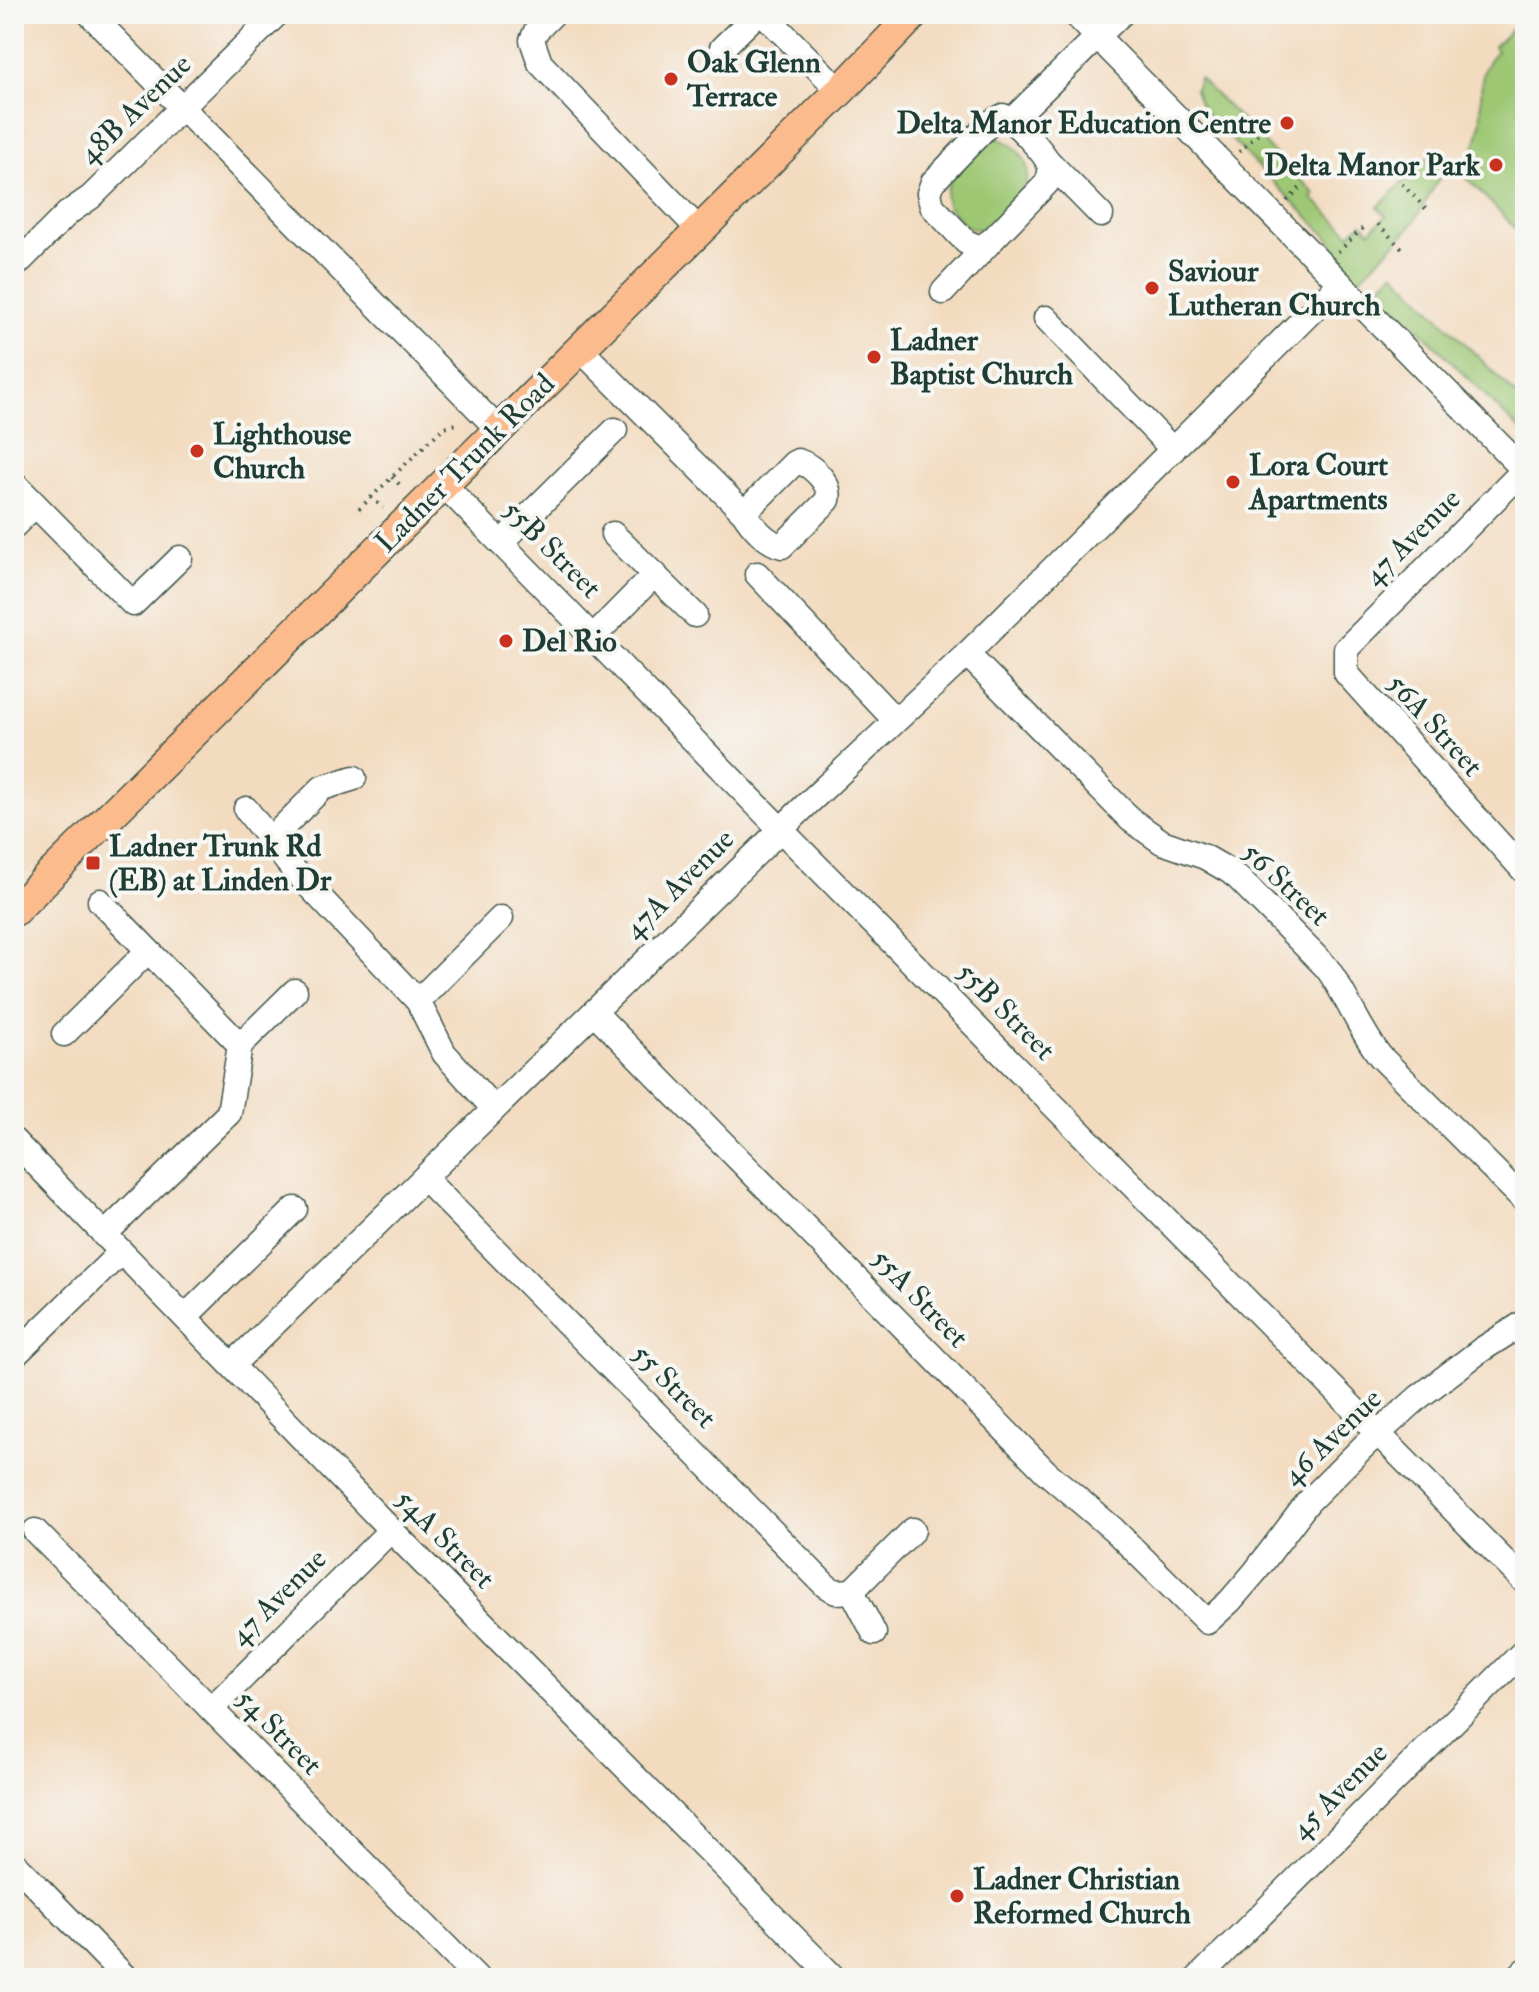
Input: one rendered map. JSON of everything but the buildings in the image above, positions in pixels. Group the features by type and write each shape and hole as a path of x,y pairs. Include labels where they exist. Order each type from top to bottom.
{"main road":[{"name":"Ladner Trunk Road","path":"14,911 914,14"}],"street":[{"path":"90,14 499,430"},
{"name":"48B Avenue","path":"14,267 68,213 91,197 277,14"},
{"path":"553,14 536,31 532,40 540,63 699,230"},
{"path":"722,48 757,14"},
{"path":"764,14 840,91"},
{"path":"1012,120 1121,14"},
{"path":"1077,16 1524,471"},
{"path":"992,240 980,248 966,242 932,206 929,193 933,182 991,122 1003,116 1012,120 1101,215"},
{"path":"943,292 1047,183 1051,172 1048,161"},
{"name":"47A Avenue","path":"232,1365 781,829 967,654 1340,283"},
{"path":"1046,318 1173,450"},
{"path":"579,348 744,513"},
{"path":"501,543 615,430"},
{"name":"47 Avenue","path":"1346,649 1524,471"},
{"path":"14,483 133,604 180,558"},
{"name":"55B Street","path":"443,484 1525,1582"},
{"path":"14,526 35,505"},
{"path":"613,534 695,615"},
{"path":"593,637 655,574"},
{"path":"757,574 895,720"},
{"name":"56A Street","path":"1346,649 1346,673 1521,858"},
{"name":"56 Street","path":"967,654 1131,820 1162,842 1216,861 1249,889 1327,968 1380,1056 1525,1201"},
{"path":"269,841 322,788 354,778"},
{"path":"246,809 292,868 418,1001 444,1053 494,1109"},
{"path":"100,901 240,1045"},
{"path":"418,1001 501,918"},
{"path":"64,1034 148,951"},
{"path":"14,1356 229,1113 240,1045 295,991"},
{"name":"55A Street","path":"594,1012 1046,1472 1113,1529 1207,1622"},
{"name":"54A Street","path":"14,1141 391,1530 834,1978"},
{"name":"55 Street","path":"424,1178 826,1586 836,1592 852,1591"},
{"path":"185,1317 295,1209"},
{"name":"46 Avenue","path":"1207,1622 1255,1572 1327,1482 1419,1397 1525,1322"},
{"name":"47 Avenue","path":"211,1709 391,1530"},
{"path":"874,1633 852,1591 913,1530"},
{"name":"54 Street","path":"35,1531 477,1978"},
{"name":"45 Avenue","path":"1198,1978 1525,1650"},
{"path":"14,1863 126,1978"},
{"path":"1517,1978 1525,1970"}],"path":[{"path":"1239,152 1259,133"},
{"path":"1287,201 1304,184"},
{"path":"1402,184 1428,211"},
{"path":"1378,224 1404,251"},
{"path":"1332,258 1365,226"},
{"path":"359,509 444,427 457,424"},
{"path":"392,477 403,488"},
{"path":"371,497 383,508"}],"green space":[{"name":"Delta Manor Park","path":"1525,17 1525,238 1462,173 1474,150 1479,131 1485,67 1497,51 1494,46"},
{"path":"1199,78 1315,194 1312,198 1350,234 1362,223 1370,231 1386,216 1378,207 1439,147 1447,154 1449,161 1414,222 1358,280 1335,256 1331,240 1203,111 1195,90"},
{"path":"997,138 1011,145 1022,156 1027,177 1019,196 986,228 971,228 948,206 948,186 969,159 991,139"},
{"path":"1394,272 1525,404 1523,433 1411,321 1395,318 1372,294"}],"place":[{"name":"Oak Glenn Terrace","path":"671,79"},
{"name":"Delta Manor Education Centre","path":"1287,123"},
{"name":"Delta Manor Park","path":"1496,165"},
{"name":"Saviour Lutheran Church","path":"1152,288"},
{"name":"Ladner Baptist Church","path":"874,357"},
{"name":"Lighthouse Church","path":"197,451"},
{"name":"Lora Court Apartments","path":"1233,482"},
{"name":"Del Rio","path":"506,641"},
{"name":"Ladner Trunk Rd (EB) at Linden Dr","path":"93,863"},
{"name":"Ladner Christian Reformed Church","path":"957,1896"}]}
